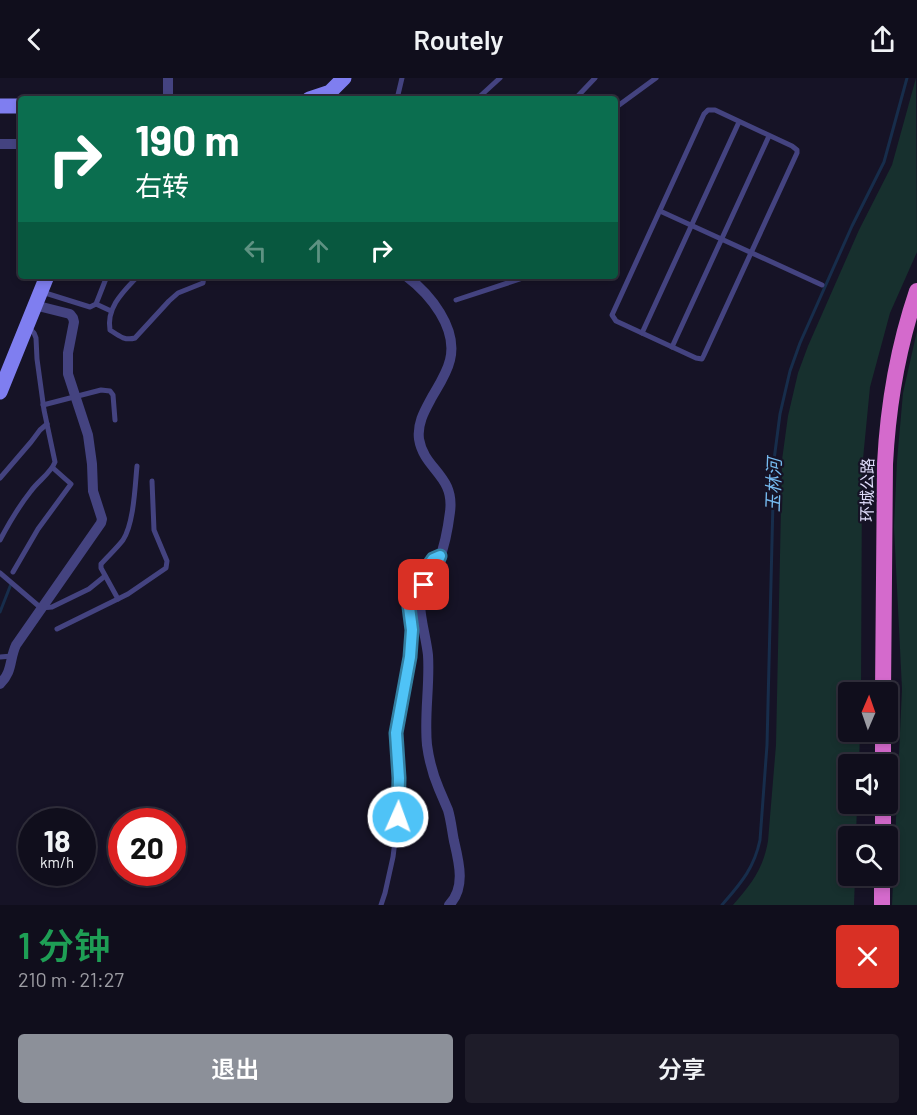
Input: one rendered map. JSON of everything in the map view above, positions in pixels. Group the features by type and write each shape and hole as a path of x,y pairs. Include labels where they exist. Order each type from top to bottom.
{"highway":[{"name":"环城公路","path":"884,682 886,437 898,357 917,291"},
{"path":"882,886 882,905"}],"main road":[{"path":"324,96 344,78"},
{"path":"0,106 18,106"},
{"path":"0,392 46,279"}],"street":[{"path":"168,78 168,96"},
{"path":"0,144 18,144"},
{"path":"410,279 422,289 435,306 446,325 451,346 448,368 423,415 419,434 423,452 445,481 450,493 451,510 440,556 422,591 420,603 428,654 427,746 437,784 448,812 460,868 457,894 448,905"},
{"path":"0,684 10,669 16,645 102,519 93,491 91,448 70,382 67,364 73,318 70,314 37,298"}],"lane":[{"path":"399,96 402,78"},
{"path":"480,96 500,78"},
{"path":"578,96 595,78"},
{"path":"618,106 656,78"},
{"path":"714,111 769,136 795,147 797,153 703,357 699,358 672,347 616,321 612,315 706,112 714,111"},
{"path":"642,333 739,122"},
{"path":"672,347 769,136"},
{"path":"660,211 822,285"},
{"path":"37,298 90,307 96,304 106,279"},
{"path":"135,279 122,293 111,311 110,330 123,338 135,338 178,293 203,282 204,279"},
{"path":"456,300 520,279"},
{"path":"96,304 111,311"},
{"path":"0,540 33,488 53,468 55,462 43,405 36,338 26,326"},
{"path":"43,405 101,390 110,391 113,395 116,420"},
{"path":"0,478 47,424"},
{"path":"118,599 100,568 128,530 137,466"},
{"path":"13,572 38,529 71,484 53,468"},
{"path":"57,629 118,599 166,568 167,561 154,530 152,481"},
{"path":"381,905 393,857 398,817 399,778 396,733 410,657 412,630 410,597 413,588 433,559 440,556"},
{"path":"0,573 41,608 52,607 89,589 105,576"},
{"path":"0,657 12,656"}],"green space":[{"path":"916,78 917,252 890,313 870,387 862,469 861,682 838,682 838,742 860,742 859,754 838,754 838,814 857,814 856,826 838,826 838,886 855,886 854,905 733,905 755,876 763,860 768,841 776,745 782,460 788,416 798,373 808,346 859,230 892,165"},
{"path":"917,331 917,905 892,905 893,886 898,886 898,826 896,826 902,689 894,527 903,393"}],"waterway":[{"name":"玉林河","path":"722,905 750,868 760,840 767,745 774,460 780,414 790,371 800,343 852,226 884,162 907,78"},
{"path":"0,612 11,584"}],"route":[{"path":"398,817 399,778 396,733 409,667 412,630 410,597 413,588 433,559 440,556 424,585"}]}
